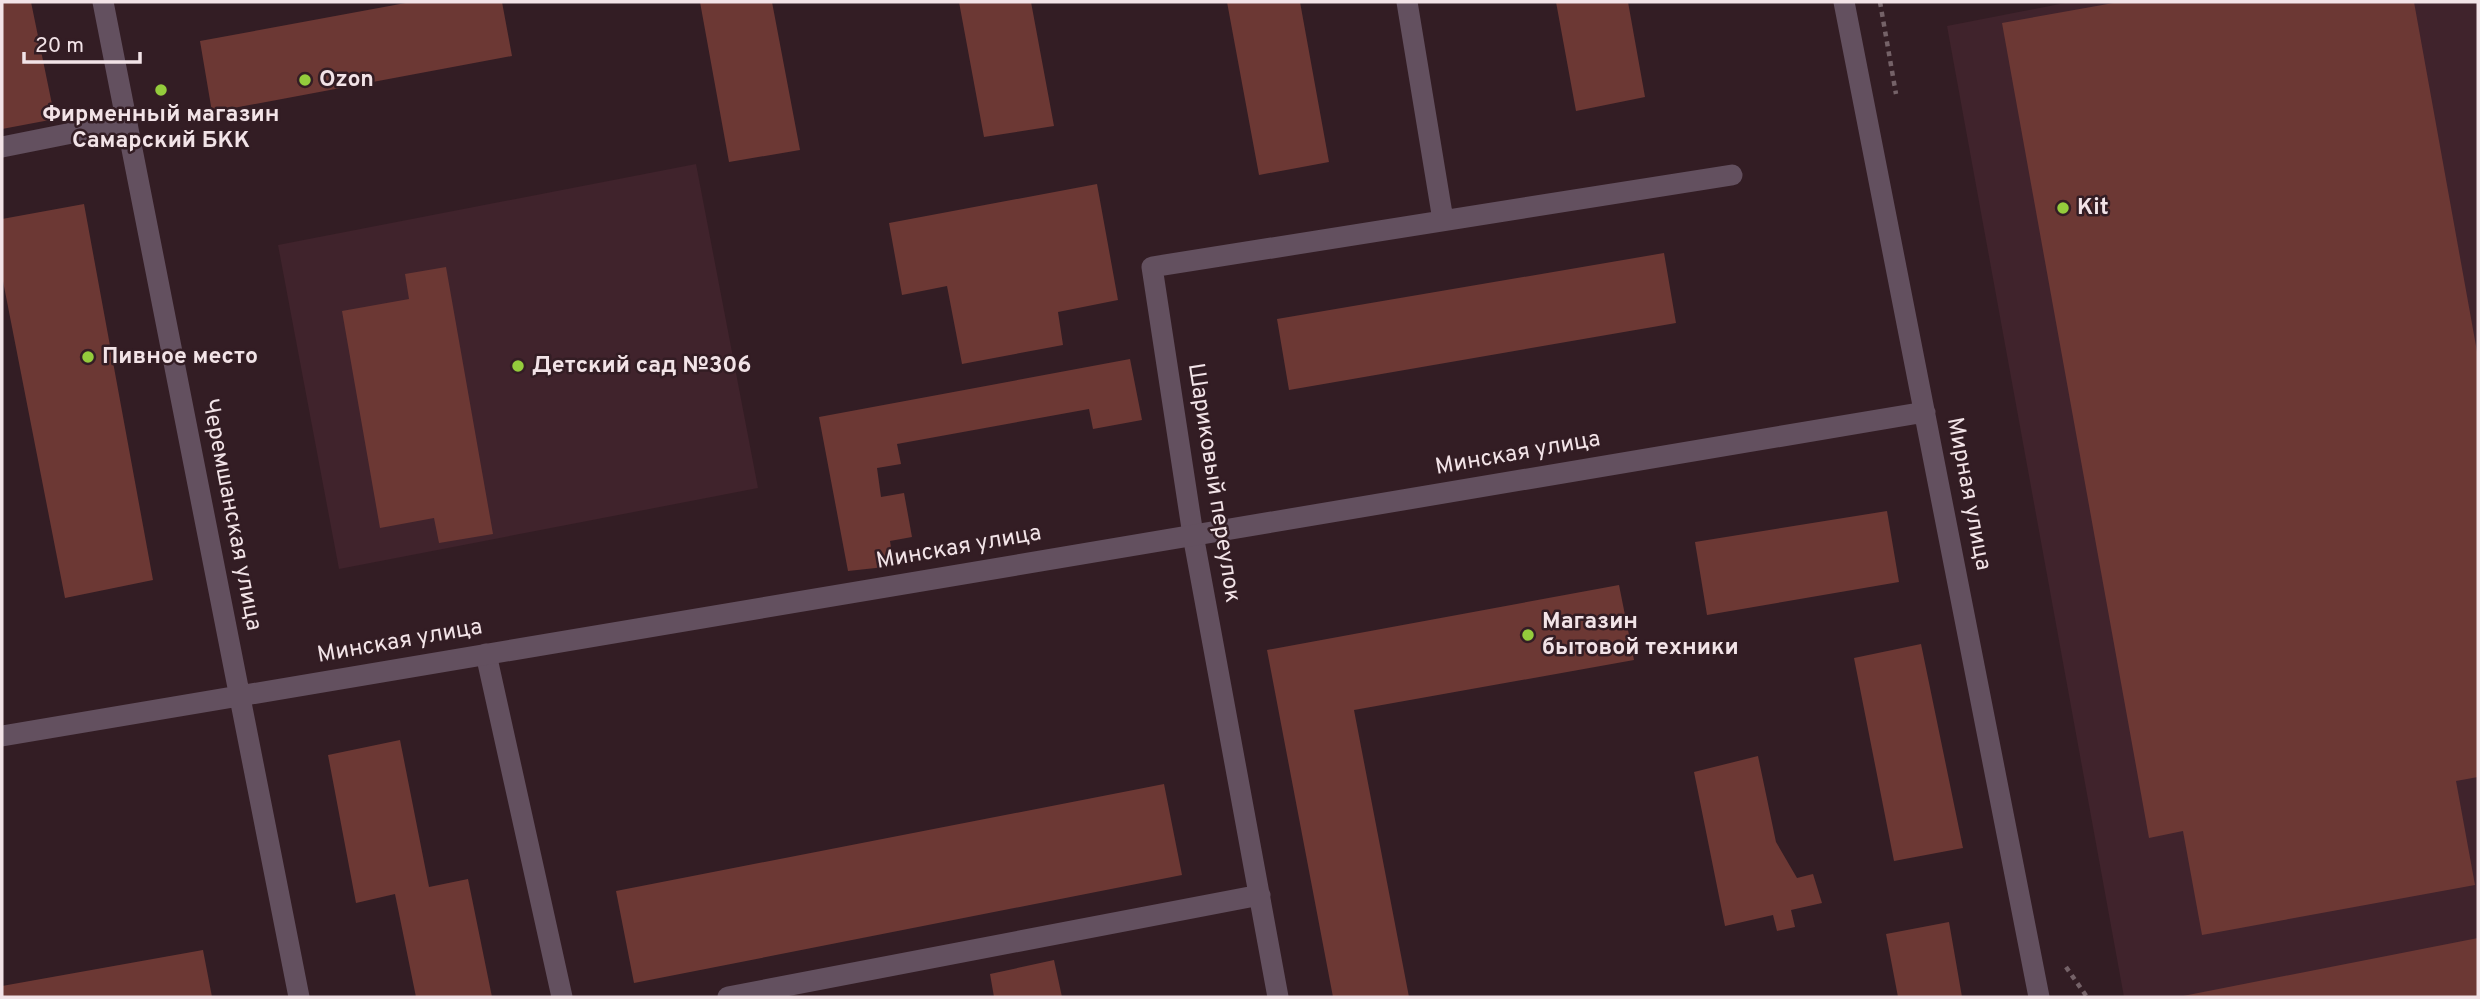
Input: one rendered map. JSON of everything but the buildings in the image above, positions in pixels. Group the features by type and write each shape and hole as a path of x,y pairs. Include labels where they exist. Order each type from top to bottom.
{"street":[{"name":"Черемшанская улица","path":"103,2 299,997"},
{"path":"1408,2 1443,220 1732,174"},
{"name":"Мирная улица","path":"1844,2 2039,997"},
{"path":"2,147 127,122"},
{"name":"Шариковый переулок","path":"1278,997 1193,535 1152,267 1443,220"},
{"name":"Минская улица","path":"2,736 1925,412"},
{"path":"485,654 562,997"},
{"path":"728,997 1260,895"}],"shaded area":[{"path":"2070,2 2478,2 2478,997 2124,997 1947,26"},
{"name":"Детский сад №306","path":"696,164 758,488 339,569 278,245"}],"place":[{"name":"Ozon","path":"305,80"},
{"name":"Фирменный магазин Самарский БКК","path":"161,90"},
{"name":"Kit","path":"2063,208"},
{"name":"Пивное место","path":"88,357"},
{"name":"Детский сад №306","path":"518,366"},
{"name":"Магазин бытовой техники","path":"1528,635"}]}
